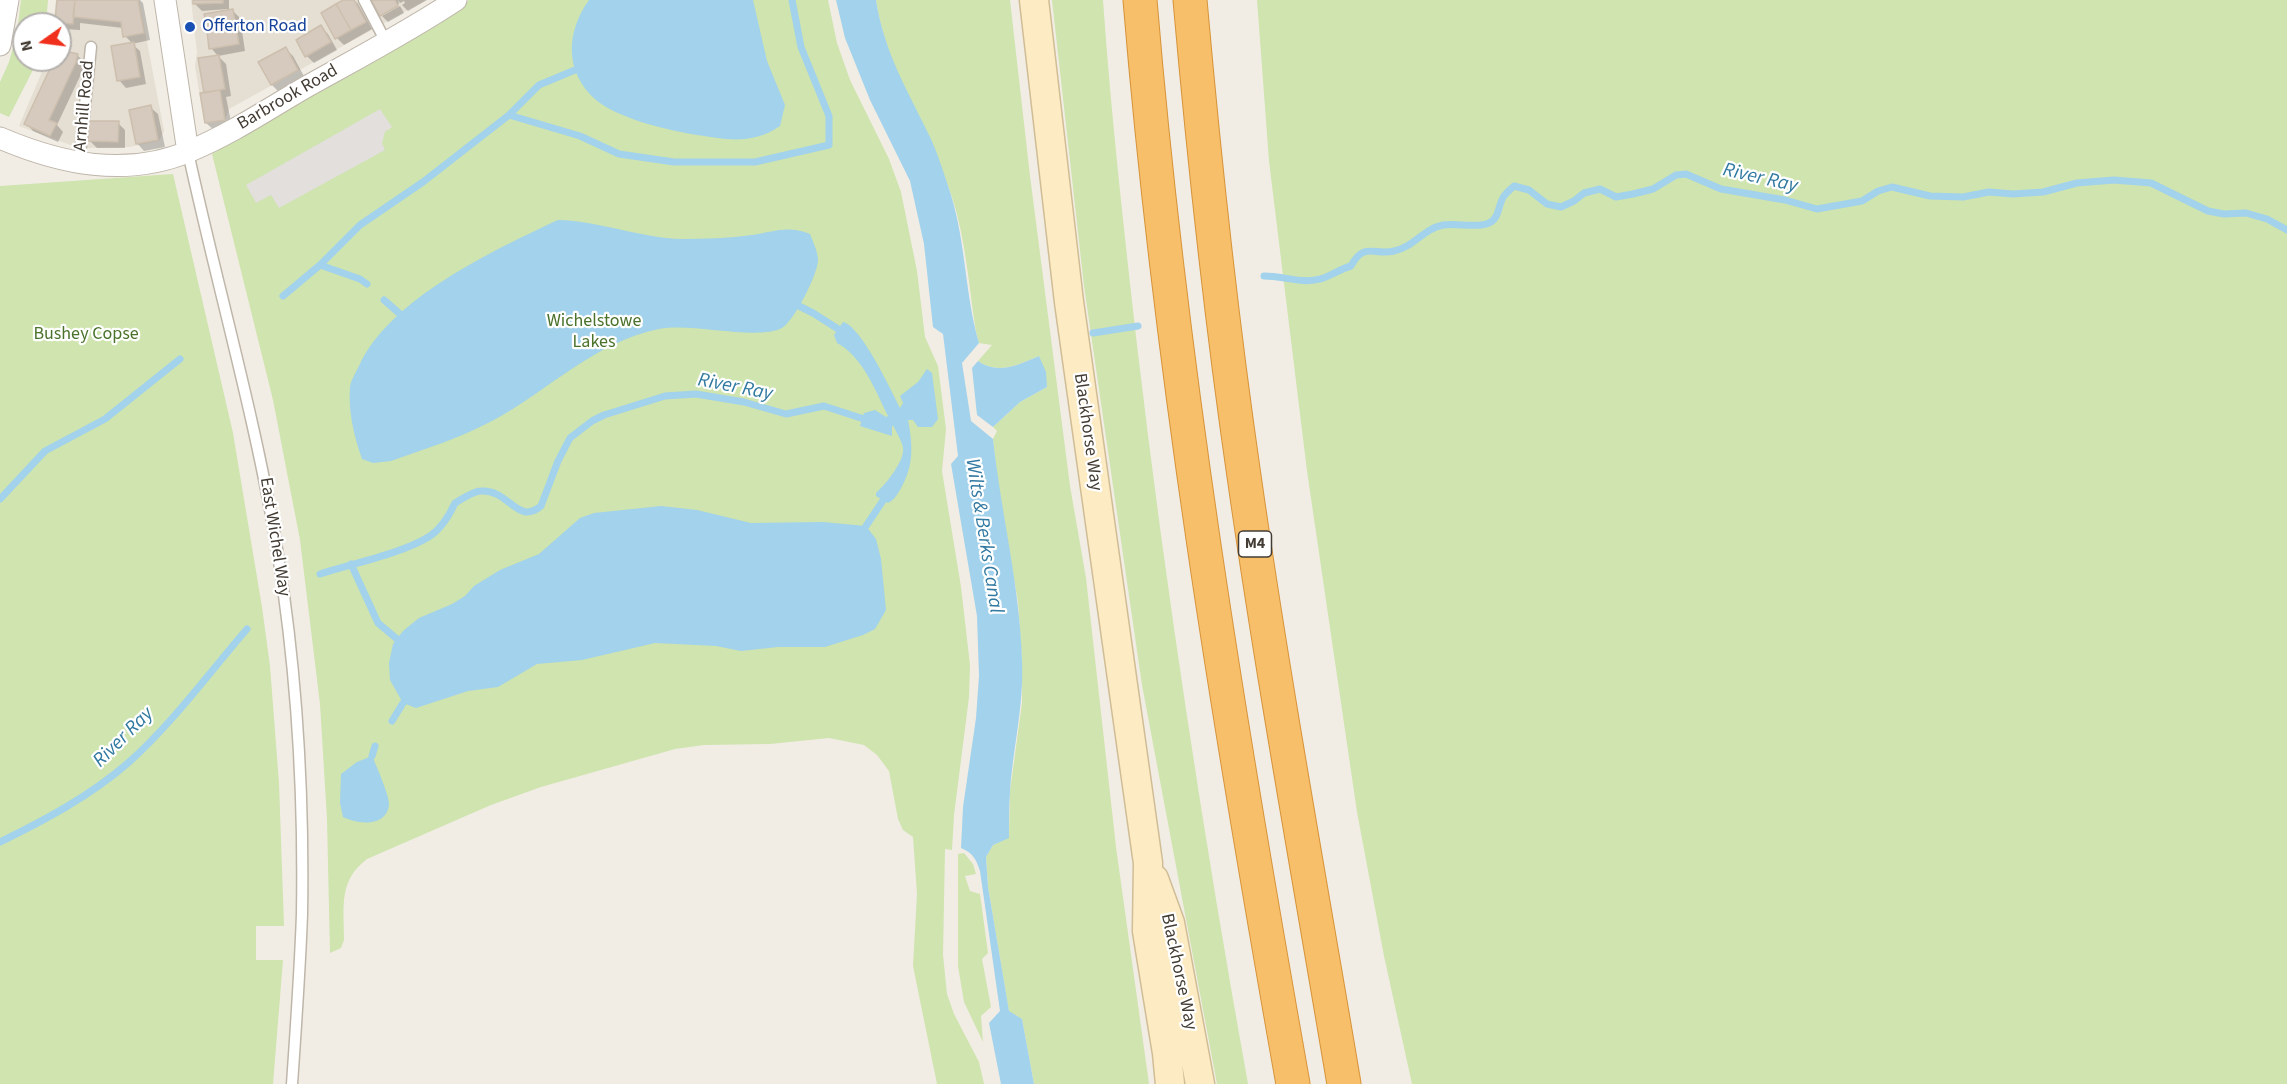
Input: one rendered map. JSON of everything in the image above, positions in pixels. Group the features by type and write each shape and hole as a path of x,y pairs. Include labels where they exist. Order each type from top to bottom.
{"highway":[{"path":"1140,0 1150,120 1193,482 1245,812 1293,1084"},
{"name":"M4","path":"1190,0 1210,210 1244,476 1344,1084"}],"main road":[{"name":"Blackhorse Way","path":"1034,0 1069,302 1148,862 1147,931 1170,1084"},
{"name":"Blackhorse Way","path":"1148,862 1170,923 1200,1084"}],"street":[{"path":"0,45 8,0"},
{"name":"East Wichel Way","path":"165,0 188,152"},
{"name":"Barbrook Road","path":"188,152 218,138 456,0"},
{"name":"Arnhill Road","path":"0,138 79,164 126,165 164,159 188,152"}],"lane":[{"path":"363,0 386,42"},
{"name":"Arnhill Road","path":"79,164 91,47"},
{"name":"East Wichel Way","path":"188,152 213,265 256,438 278,556 289,643 299,764 302,879 300,962 292,1084"}],"shaded area":[{"path":"56,0 139,0 164,131 159,141 129,147 84,148 19,126 42,72 72,72 72,12 54,12"},
{"path":"191,0 426,0 229,109 225,120 204,123 195,66 197,52"},
{"path":"380,109 392,127 385,132 382,143 385,150 279,208 271,195 256,203 246,185"}],"green space":[{"path":"21,0 48,0 47,12 20,12"},
{"name":"Wichelstowe Lakes","path":"469,0 828,0 837,43 850,80 889,159 901,192 917,271 925,337 938,366 946,429 942,471 961,587 970,665 969,697 954,815 952,850 945,849 943,955 947,994 954,1014 979,1062 984,1084 937,1084 913,966 917,894 913,837 903,830 898,819 889,771 877,755 864,745 829,738 770,744 704,745 675,749 541,787 491,805 367,859 358,867 351,876 345,895 344,940 341,948 330,953 327,819 320,704 300,540 273,400 212,154 438,21"},
{"path":"876,0 1010,0 1070,486 1086,578 1116,847 1149,1084 1034,1084 1022,1019 1009,1012 988,887 986,857 993,845 1009,837 1010,791 1022,703 1022,660 1018,602 997,477 993,439 997,431 993,427 1020,402 1047,387 1039,356 1001,368 978,361 992,345 979,343 976,332 957,213 943,172 898,76 881,26"},
{"path":"1052,0 1103,0 1123,216 1160,530 1201,808 1248,1084 1217,1084 1142,685 1084,286"},
{"path":"1257,0 2287,0 2287,1084 1412,1084 1384,956 1357,812 1307,471 1269,161"},
{"path":"12,51 12,72 32,72 9,117 0,113 0,82"},
{"name":"Bushey Copse","path":"173,174 233,433 270,666 279,783 284,926 256,926 256,960 283,960 273,1084 0,1084 0,186"},
{"path":"964,853 973,864 976,874 965,876 970,891 980,894 988,953 982,959 991,1007 981,1016 983,1042 964,1002 958,966 958,854"}],"water":[{"path":"589,0 753,0 767,61 785,105 780,126 748,139 726,139 654,126 605,106 596,100 578,77 572,52 576,25"},
{"name":"Wilts & Berks Canal","path":"836,0 876,0 891,55 939,160 960,232 974,325 979,343 962,363 971,421 993,439 1021,632 1022,677 1020,711 1011,775 1009,838 993,845 986,857 988,887 1009,1011 1022,1019 1034,1084 1001,1084 989,1023 1000,1011 980,871 974,857 961,848 963,807 976,718 979,676 977,616 951,464 958,456 943,334 933,327 924,244 910,181 870,100 845,38"},
{"path":"558,220 682,239 735,237 781,230 802,231 810,234 817,254 817,267 799,307 782,328 756,333 673,327 636,335 593,355 513,409 468,433 391,461 373,463 362,459 352,423 350,387 355,373 374,342 394,319 418,298 446,279 504,246"},
{"path":"843,322 850,326 867,346 900,408 903,403 900,396 918,382 927,369 932,373 938,419 932,427 918,427 913,420 908,420 911,447 908,473 900,490 888,503 876,496 876,493 898,466 903,448 893,425 892,436 860,426 864,413 875,410 888,416 861,365 837,343 834,335"},
{"path":"1039,356 1046,372 1047,387 1020,402 993,427 977,415 972,368 978,361 1001,368"},
{"path":"661,506 697,510 751,523 823,522 866,526 876,539 881,559 886,610 875,629 825,647 778,647 741,651 716,646 655,643 582,660 537,664 498,687 468,691 416,708 403,703 390,680 389,663 393,644 403,631 419,618 452,604 465,596 474,586 500,570 539,554 580,518 594,513"},
{"path":"372,756 387,795 389,805 387,812 383,818 370,822 343,817 340,803 341,774 357,762"}],"building":[{"path":"57,0 75,0 73,24 72,12 56,12"},
{"path":"75,0 138,0 144,33 123,37 121,22 73,17"},
{"path":"193,0 223,0 223,3 193,4"},
{"path":"343,0 354,0 366,22 351,30 336,4"},
{"path":"371,0 395,0 398,6 380,16"},
{"path":"336,4 351,30 335,39 321,13"},
{"path":"233,9 236,27 207,31 204,14"},
{"path":"321,25 331,42 305,57 296,40"},
{"path":"236,27 239,44 209,49 207,31"},
{"path":"134,42 140,77 117,81 111,46"},
{"path":"286,47 298,70 271,85 258,62"},
{"path":"72,53 78,54 72,71"},
{"path":"219,55 225,89 204,93 198,58"},
{"path":"48,72 71,72 49,120 57,123 50,136 24,124"},
{"path":"220,90 225,120 205,123 200,93"},
{"path":"151,105 158,140 136,144 129,110"},
{"path":"89,121 119,121 118,142 88,141"}],"waterway":[{"path":"509,115 580,136 619,154 674,162 755,162 829,145 829,116 801,47 792,0"},
{"path":"283,296 320,265 360,225 423,182 509,115 539,85 575,70"},
{"name":"River Ray","path":"1264,276 1307,281 1320,279 1351,266 1356,258 1365,252 1387,252 1401,249 1436,227 1489,223 1495,218 1504,196 1514,186 1529,190 1547,204 1561,207 1584,193 1600,189 1616,197 1633,194 1653,189 1676,175 1686,174 1721,189 1785,200 1817,209 1862,201 1878,191 1892,187 1930,196 1963,197 1989,192 2013,194 2043,192 2077,183 2114,180 2151,183 2208,211 2224,214 2246,213 2267,219 2287,230"},
{"path":"320,265 360,279 367,284"},
{"path":"384,300 400,314"},
{"path":"799,306 846,334"},
{"name":"River Ray","path":"1093,333 1138,326"},
{"path":"0,499 45,451 105,419 180,359"},
{"name":"River Ray","path":"320,574 392,553 419,542 438,529 448,517 455,503 475,492 491,492 499,495 519,510 533,511 541,506 558,461 570,438 604,415 665,396 696,394 744,402 786,414 824,406 870,421"},
{"path":"866,526 888,493"},
{"path":"351,564 378,623 397,639"},
{"name":"River Ray","path":"0,842 67,807 128,763 175,715 247,629"},
{"path":"392,721 403,703"},
{"path":"372,756 375,746"}],"place":[{"name":"Offerton Road","path":"190,27"}]}
